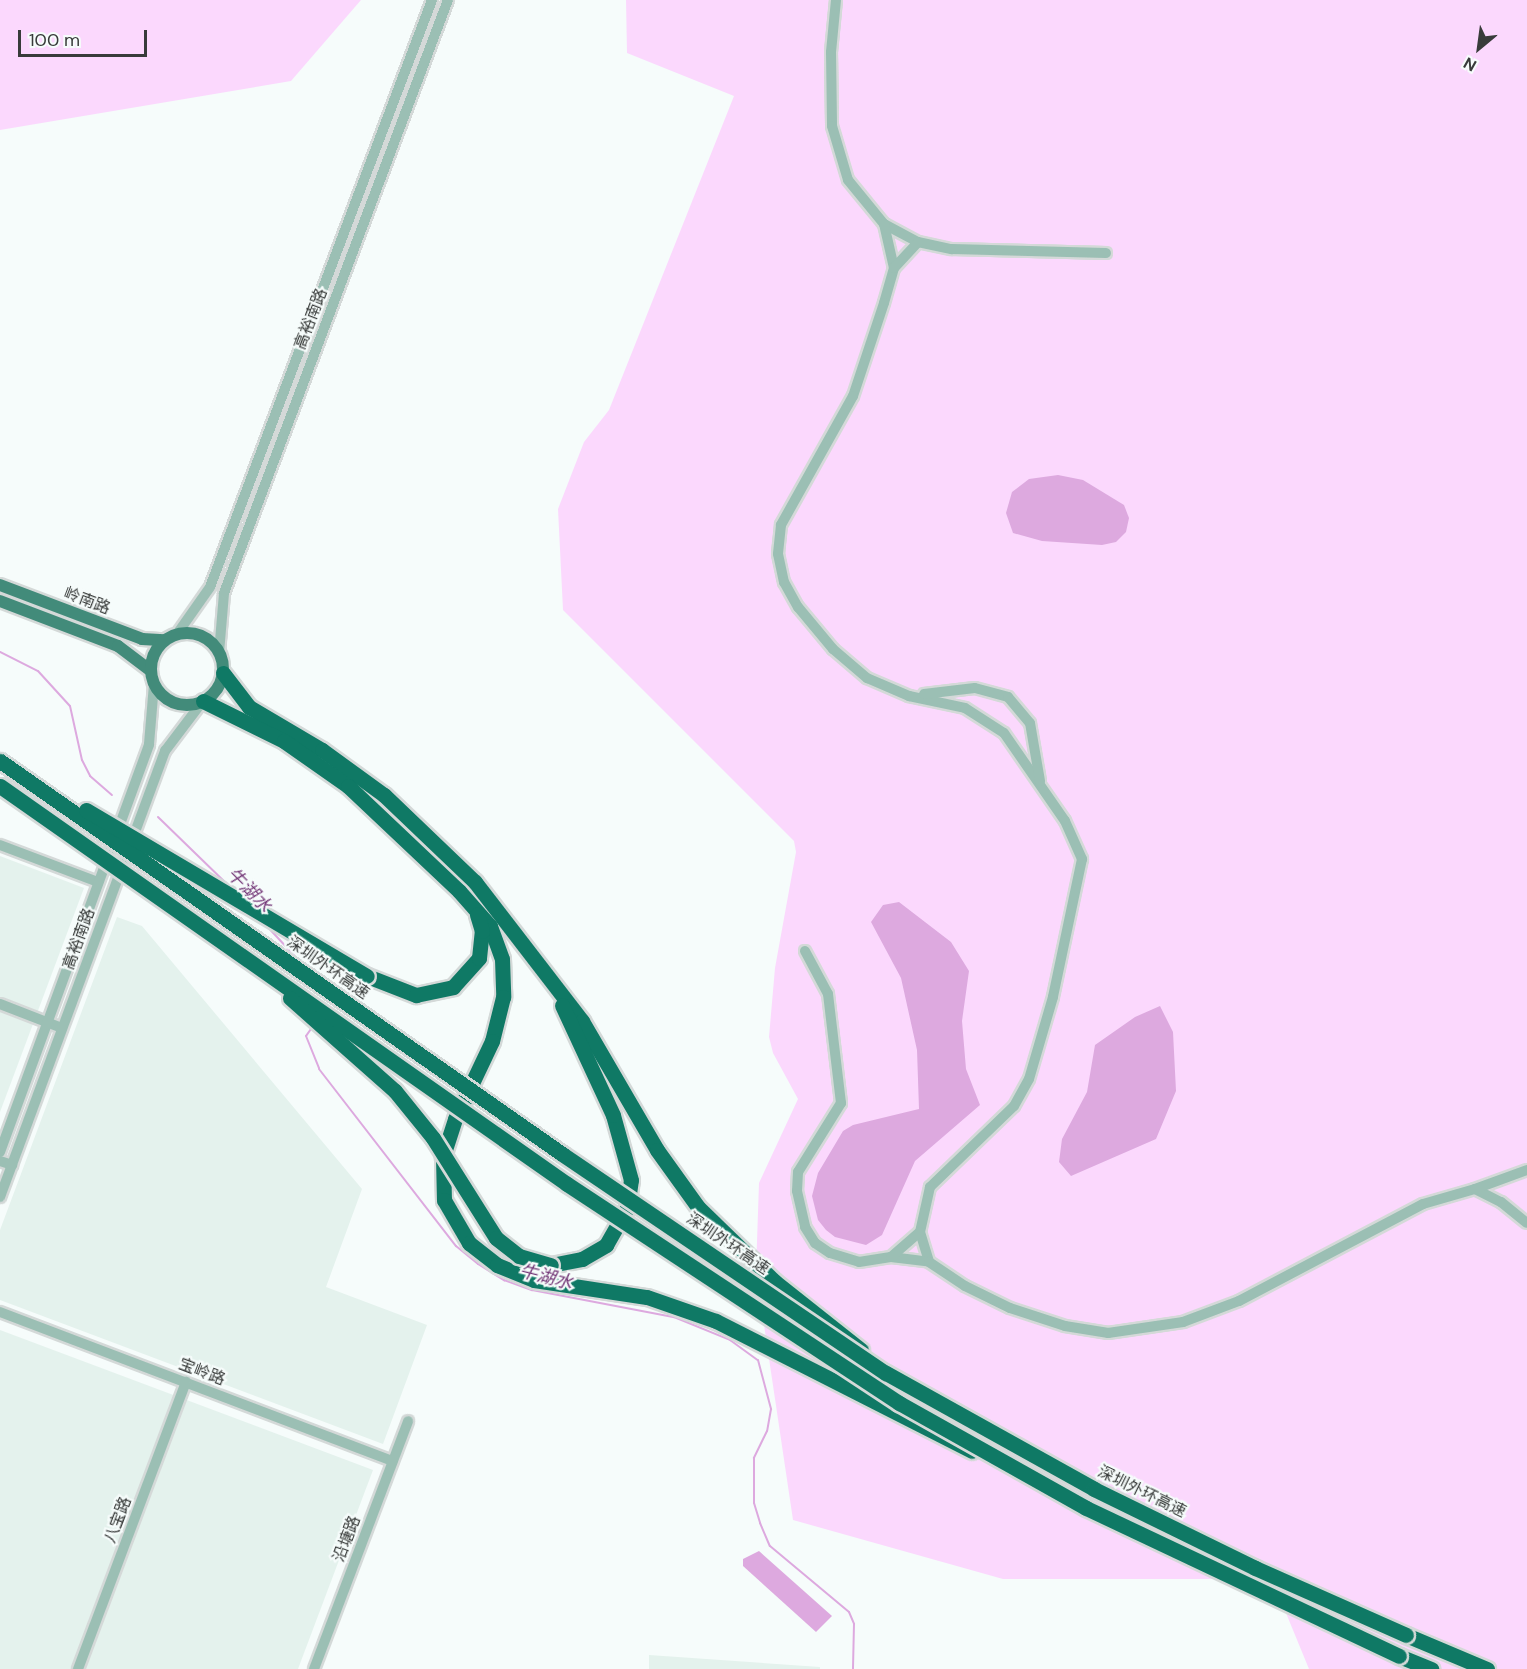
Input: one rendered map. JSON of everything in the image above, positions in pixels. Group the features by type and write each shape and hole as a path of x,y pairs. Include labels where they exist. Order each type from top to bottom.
{"highway":[{"path":"223,673 249,707 322,750 384,795 475,882 597,1045 657,1150 692,1199 740,1251 886,1373"},
{"path":"203,701 258,726 332,774 472,904 497,943 503,996 492,1041 448,1137 443,1157 444,1200 470,1243 513,1273 556,1284 627,1293 692,1311 923,1428 1004,1465 1249,1587 1432,1669"},
{"path":"0,760 367,976 416,995 453,987 472,969 482,945 482,931 472,904"},
{"name":"深圳外环高速","path":"0,760 562,1154 886,1373 1094,1489 1256,1568 1486,1669"},
{"path":"0,786 558,1177 781,1328 1004,1465"},
{"path":"207,929 395,1090 433,1138 496,1238 519,1256 551,1264 582,1259 606,1245 624,1215 631,1180 616,1123 549,978"}],"main road":[{"name":"岭南路","path":"0,585 142,639 164,640"},
{"name":"岭南路","path":"0,601 118,646 150,672"},
{"path":"177,634 198,634 219,653 223,673 214,693 203,701 176,703 154,685 150,672 155,651 164,640 177,634"}],"street":[{"name":"高裕南路","path":"177,634 210,587 432,0"},
{"name":"高裕南路","path":"219,653 224,593 448,0"},
{"path":"837,0 831,52 832,126 848,180 884,224 918,242 980,252 1106,253"},
{"path":"884,224 894,268"},
{"path":"918,242 894,268 859,382 786,512 778,554 790,595 833,649 867,678 909,696 954,704 986,718 1012,741 1078,845 1082,859 1042,1041 1029,1079 1014,1106 930,1187 920,1232 929,1262"},
{"name":"高裕南路","path":"0,1152 149,744 154,685"},
{"path":"909,696 975,688 1008,697 1030,723 1041,785"},
{"name":"高裕南路","path":"0,1197 165,751 203,701"},
{"path":"0,845 98,882"},
{"path":"805,951 828,994 841,1103 798,1172 798,1209 816,1243 830,1253 859,1262 891,1257 929,1262 1001,1304 1065,1326 1108,1333 1146,1330 1183,1322 1239,1301 1423,1204 1475,1189 1527,1170"},
{"path":"0,1004 62,1028"},
{"path":"0,1161 12,1165"},
{"path":"1475,1189 1501,1202 1527,1224"},
{"path":"891,1257 920,1232"},
{"name":"宝岭路","path":"0,1312 393,1461"},
{"name":"八宝路","path":"78,1669 186,1382"},
{"name":"沿塘路","path":"314,1669 408,1420"}],"shaded area":[{"path":"0,0 361,0 291,81 0,130"},
{"path":"626,0 1527,0 1527,1669 1309,1669 1272,1579 1003,1579 793,1520 756,1271 759,1183 798,1099 773,1053 769,1037 775,968 796,852 794,841 563,610 558,509 584,442 609,410 734,96 627,53"},
{"path":"1058,475 1083,480 1124,505 1129,518 1126,532 1116,542 1102,545 1042,541 1013,533 1006,513 1012,492 1029,479"},
{"path":"0,856 84,888 0,1112"},
{"path":"899,902 951,942 969,971 962,1021 966,1069 980,1105 915,1161 882,1235 866,1245 835,1237 826,1230 818,1220 812,1196 818,1173 843,1131 853,1125 919,1109 917,1050 901,978 871,922 883,905"},
{"path":"117,917 142,926 362,1189 326,1287 427,1325 383,1444 0,1300 0,1230"},
{"path":"1160,1006 1173,1032 1176,1091 1156,1139 1071,1176 1059,1162 1062,1139 1087,1092 1095,1045 1135,1017"},
{"path":"0,1330 373,1470 298,1669 0,1669"},
{"path":"759,1551 832,1616 816,1632 743,1566 743,1559"},
{"path":"649,1655 820,1667 820,1669 649,1669"}],"waterway":[{"name":"牛湖水","path":"0,652 38,671 70,706 82,760 90,776 112,795"},
{"name":"牛湖水","path":"158,817 229,886"},
{"name":"牛湖水","path":"264,923 303,965"},
{"name":"牛湖水","path":"313,1026 306,1036 319,1069 456,1246 478,1264 504,1280 532,1290 674,1317 730,1340 758,1360 771,1409 767,1431 754,1458 754,1503 760,1523 770,1546 849,1612 854,1624 853,1669"}]}
